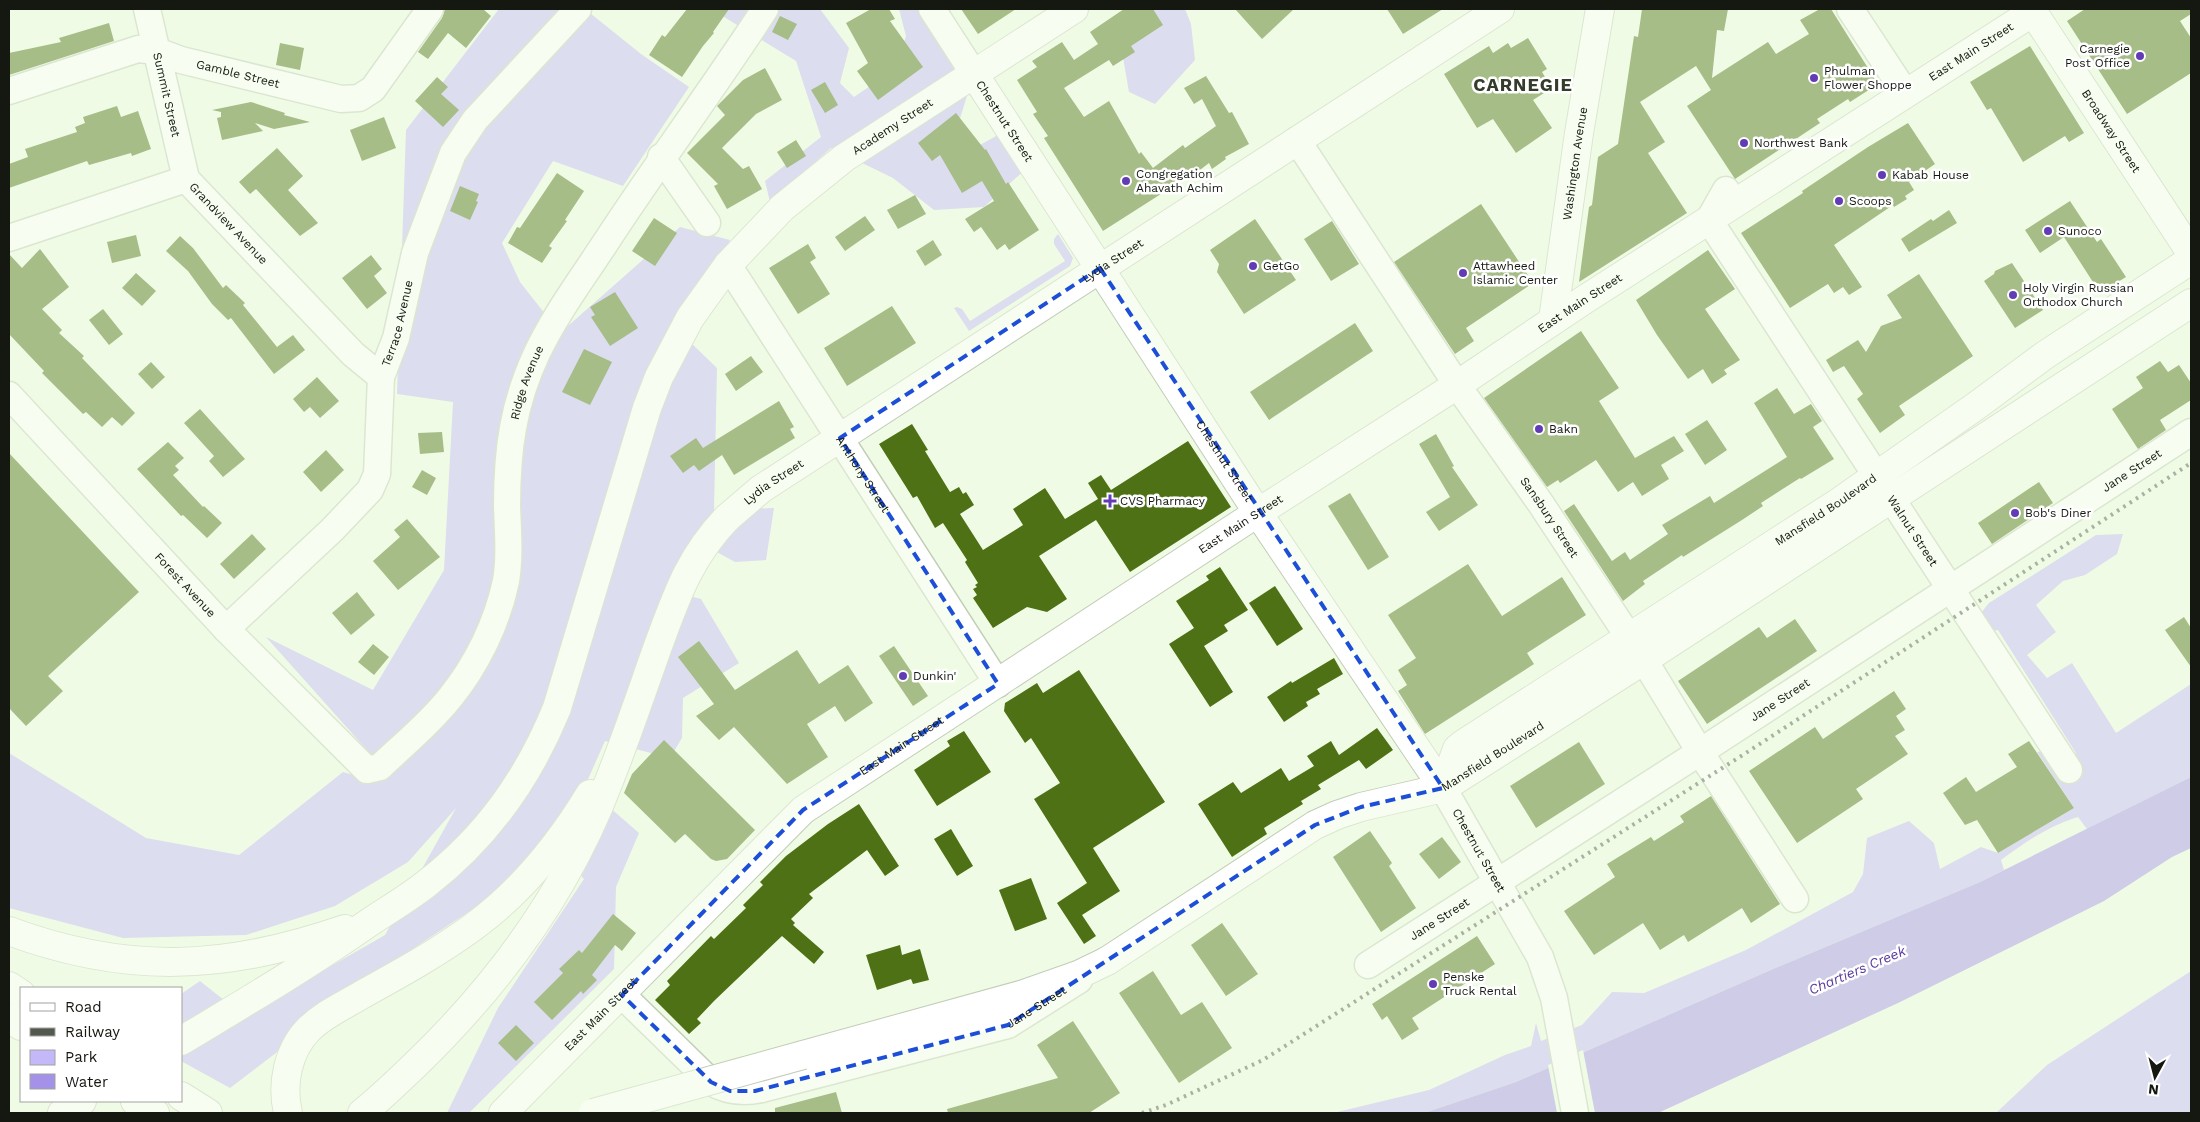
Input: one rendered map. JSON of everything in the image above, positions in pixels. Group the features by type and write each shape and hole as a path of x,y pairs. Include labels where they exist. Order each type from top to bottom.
{"main road":[{"name":"Academy Street","path":"374,919 426,885 468,847 506,804 534,759 558,708 636,442 659,377 690,318 728,265 782,208 844,158 1074,9"},
{"name":"Lydia Street","path":"626,732 688,570 713,533 727,518 761,489 1500,9"},
{"name":"Washington Avenue","path":"1553,320 1579,133 1600,9"},
{"name":"East Main Street","path":"503,1113 803,810 1258,512 1457,385 1553,320 2034,10"},
{"name":"Broadway Street","path":"2034,10 2191,253"},
{"name":"Chestnut Street","path":"974,74 1258,512 1443,788"},
{"name":"Mansfield Boulevard","path":"1443,788 1457,749 1877,476 2045,355 2191,260"},
{"name":"Mansfield Boulevard","path":"1443,788 1644,660 2191,303"},
{"path":"287,1111 285,1094 288,1066 300,1041 308,1030 330,1013 420,962 474,926 523,883 563,836 626,732"},
{"path":"362,1113 433,1048 468,1011 518,948 562,882 581,847 597,814 626,732"},
{"name":"Jane Street","path":"1107,961 1315,825 1337,814 1361,807 1443,788"},
{"path":"9,931 57,947 103,956 138,961 190,962 264,953 318,938 374,919"},
{"path":"182,1040 317,958 374,919"},
{"path":"593,1113 1024,994 1078,975 1107,961"},
{"path":"9,986 20,993"},
{"path":"9,1018 20,1025"},
{"path":"182,1097 208,1113"},
{"path":"62,1113 80,1102"},
{"path":"138,1102 155,1113"}],"street":[{"name":"Summit Street","path":"147,9 186,179"},
{"name":"Gamble Street","path":"9,91 138,49 156,51 181,60 342,99 359,98 373,89 430,9"},
{"name":"Terrace Avenue","path":"226,629 332,530 370,490 376,474 381,377 396,338 415,253 453,153 475,120 578,9"},
{"name":"Ridge Avenue","path":"367,770 380,767 448,700 467,674 482,648 496,616 506,581 509,548 508,465 512,427 520,392 538,351 564,305 662,157 765,9"},
{"name":"Chestnut Street","path":"932,9 974,74"},
{"path":"1850,9 1906,94"},
{"name":"Sansbury Street","path":"1297,140 1457,385 1541,504 1629,637 1700,752 1795,898"},
{"path":"662,157 707,223"},
{"name":"Grandview Avenue","path":"9,238 186,179 353,354 381,377"},
{"path":"1709,220 1726,190"},
{"name":"Walnut Street","path":"1709,220 2069,770"},
{"name":"Anthony Street","path":"728,265 998,684"},
{"name":"Forest Avenue","path":"9,395 226,629 367,770"},
{"name":"Jane Street","path":"1368,965 1497,880 1700,752 2191,432"},
{"name":"Chestnut Street","path":"1443,788 1540,957 1550,982 1575,1113"},
{"name":"Jane Street","path":"622,994 711,1082 730,1091 755,1091 1008,1026 1107,961"}],"highlighted area":[{"path":"1100,268 1443,788 1361,807 1315,825 1008,1025 755,1091 730,1091 711,1082 622,995 803,810 998,684 840,438"}],"green space":[{"path":"499,9 585,9 641,54 689,87 623,186 553,161 502,243 520,282 560,333 680,227 730,240 688,340 717,368 714,510 774,508 766,560 735,562 715,551 668,590 701,599 739,663 683,698 682,738 670,758 605,741 585,786 639,833 616,887 614,969 469,1113 447,1113 498,1008 584,879 559,852 411,950 230,1088 182,1062 182,993 200,981 244,1016 385,935 456,808 408,862 335,906 246,935 123,938 9,908 9,753 146,838 239,855 343,772 374,781 367,750 266,637 373,690 444,570 453,402 397,394 406,130"},
{"path":"711,9 820,9 849,48 840,83 854,97 895,69 906,36 899,9 924,9 954,55 961,27 970,86 946,164 1005,131 1028,167 984,207 934,210 893,178 831,148 770,202 765,181 821,137 796,61"},
{"path":"1148,9 1185,9 1191,24 1195,60 1155,104 1129,92 1121,46 1152,25"},
{"path":"1058,234 1073,258 1070,266 969,331 954,308 962,309 970,321 1065,261 1054,244 1054,239"},
{"path":"2123,534 2117,554 2085,575 2063,581 2036,605 2056,632 2027,655 2047,678 2072,663 2116,733 2191,684 2191,777 2087,829 2078,817 2057,825 2028,841 2001,860 2004,870 1980,882 1773,969 1516,1082 1424,1113 1333,1113 1429,1090 1505,1055 1531,1046 1536,1023 1541,1041 1582,1025 1612,992 1644,993 1746,950 1853,892 1863,874 1867,838 1909,821 1934,843 1940,869 1981,847 1998,853 2074,808 2037,752 2048,751 2073,756 2076,753 1998,630 1985,632 1976,619 1989,603 2096,535"},
{"path":"2191,971 2191,1113 1996,1113 2047,1065"}],"water":[{"name":"Chartiers Creek","path":"2191,777 2191,848 2172,857 2104,901 1898,1003 1658,1113 1424,1113 1516,1082 1773,969 1980,882"}],"pier":[{"path":"1583,1050 1595,1113 1557,1113 1548,1065"}],"building":[{"path":"445,9 483,9 491,16 466,48 448,33 428,59 418,52 442,18"},
{"path":"687,9 729,9 682,77 649,55 662,35 665,37"},
{"path":"871,9 889,9 895,19 890,21 923,67 878,100 857,71 868,63 846,23"},
{"path":"961,9 1016,9 978,34"},
{"path":"1124,9 1153,9 1163,25 1131,46 1135,52 1113,66 1109,60 1064,88 1084,117 1109,101 1139,154 1141,152 1153,168 1183,145 1185,148 1216,126 1202,99 1194,104 1184,88 1206,76 1229,113 1232,112 1249,144 1225,157 1226,159 1212,169 1209,163 1187,180 1186,178 1103,231 1044,138 1048,136 1033,114 1037,112 1017,80 1037,67 1032,61 1062,42 1074,60 1098,44 1090,32"},
{"path":"1235,9 1294,9 1262,39"},
{"path":"1387,9 1443,9 1403,34"},
{"path":"1642,9 1728,9 1724,31 1717,30 1712,78 1768,42 1776,54 1809,34 1800,20 1820,9 1831,9 1878,84 1850,102 1848,99 1817,119 1820,123 1735,179 1687,106 1711,90 1696,66 1640,102 1665,142 1648,153 1687,213 1579,282 1598,157 1618,144 1634,36 1638,37"},
{"name":"Carnegie Post Office","path":"2085,9 2191,9 2191,14 2180,21 2191,38 2191,73 2127,114 2067,21"},
{"path":"780,16 797,24 788,40 772,32"},
{"path":"109,23 114,41 9,75 9,53 61,42 59,38"},
{"path":"1528,38 1547,69 1542,72 1552,88 1533,100 1552,128 1516,153 1493,119 1477,128 1444,74 1489,46 1493,53 1508,43 1511,48"},
{"path":"280,43 304,48 300,70 276,65"},
{"path":"2030,46 2084,133 2069,142 2065,136 2023,162 1991,108 1987,110 1970,82"},
{"path":"765,68 782,100 756,114 722,148 743,169 749,166 762,189 727,209 714,186 718,184 687,153 725,115 717,106 743,80"},
{"path":"437,77 448,87 441,94 459,110 443,127 415,101"},
{"path":"825,82 838,105 825,113 811,90"},
{"path":"251,102 285,113 284,115 310,122 274,129 255,123 263,131 222,140 217,118 221,117 221,112 212,110"},
{"path":"117,106 121,117 138,111 151,149 132,156 131,153 89,165 87,161 9,188 9,164 28,157 25,149 77,132 75,127 85,123 83,117"},
{"path":"956,113 986,149 1006,184 1008,182 1039,230 1009,250 1005,244 997,250 981,227 974,232 965,219 994,201 982,181 962,193 940,155 932,161 918,143"},
{"path":"384,117 396,148 362,161 350,130"},
{"path":"1908,123 1935,164 1909,182 1914,190 1905,196 1907,199 1894,207 1893,205 1834,245 1862,287 1849,295 1843,287 1834,293 1828,284 1790,308 1741,233 1803,193 1802,191 1868,147"},
{"path":"796,140 806,156 787,168 777,152"},
{"path":"277,148 303,176 288,190 318,223 300,236 256,189 250,194 239,182"},
{"path":"557,173 584,191 565,220 567,221 549,246 552,248 542,263 508,243 517,227 520,228"},
{"path":"460,186 479,194 476,201 478,202 470,220 450,211"},
{"path":"915,195 926,214 898,229 887,210"},
{"path":"2070,201 2097,242 2101,239 2126,277 2100,293 2064,237 2040,253 2025,230"},
{"name":"Attawheed Islamic Center","path":"1481,204 1533,283 1466,328 1474,341 1455,354 1394,262"},
{"path":"1949,210 1957,223 1909,252 1901,239 1931,219 1933,221"},
{"path":"865,216 875,230 845,251 835,237"},
{"path":"654,218 677,233 655,266 632,251"},
{"name":"GetGo","path":"1255,219 1296,280 1244,314 1217,272 1219,264 1210,250"},
{"path":"1332,221 1359,264 1331,281 1304,239"},
{"path":"136,235 141,256 112,263 107,242"},
{"path":"180,236 193,248 223,288 226,285 245,303 243,305 277,347 293,335 305,350 274,374 231,318 228,320 212,304 188,271 166,251"},
{"path":"933,240 942,255 925,266 916,251"},
{"path":"808,244 816,258 810,262 830,294 798,314 769,268"},
{"path":"40,249 69,287 42,309 62,330 59,333 84,356 82,358 135,413 122,426 112,417 102,427 86,412 83,414 42,373 44,371 9,334 9,254 22,268"},
{"path":"1708,250 1735,289 1705,309 1740,360 1724,370 1727,374 1712,384 1703,369 1688,379 1657,335 1636,300"},
{"path":"371,255 382,269 374,276 387,293 367,309 342,278"},
{"name":"Holy Virgin Russian Orthodox Church","path":"2012,263 2043,310 2015,328 1984,281 1994,274 1995,271"},
{"path":"136,273 156,291 142,306 122,288"},
{"path":"1919,274 1973,356 1899,406 1905,415 1880,433 1857,399 1863,394 1844,366 1833,372 1826,360 1858,340 1866,352 1881,326 1902,318 1887,295"},
{"path":"615,292 638,328 610,346 591,317 595,315 590,307"},
{"path":"892,306 916,343 847,386 824,348"},
{"path":"103,309 123,334 109,345 89,320"},
{"path":"1355,323 1373,351 1269,420 1250,392"},
{"path":"1581,331 1619,388 1599,401 1635,458 1674,436 1684,451 1661,465 1669,479 1642,496 1633,482 1618,492 1596,460 1560,483 1558,480 1547,487 1484,398"},
{"path":"584,349 612,362 590,405 562,392"},
{"path":"751,356 763,372 736,391 725,374"},
{"path":"2160,361 2168,372 2179,365 2191,383 2191,400 2160,420 2166,430 2138,449 2112,409 2143,388 2136,377"},
{"path":"151,362 165,377 152,389 138,374"},
{"path":"317,377 339,401 320,418 310,407 304,412 293,399"},
{"path":"1777,388 1794,414 1811,404 1822,421 1813,427 1834,459 1800,478 1761,503 1763,506 1742,520 1683,557 1682,555 1643,581 1645,584 1623,601 1564,511 1574,504 1612,561 1625,552 1630,560 1668,534 1662,525 1710,496 1714,503 1787,457 1754,403"},
{"path":"779,401 794,427 790,429 795,438 734,475 722,455 699,471 694,465 683,473 670,456 696,438 703,448"},
{"path":"200,409 245,459 223,477 209,461 214,456 184,423"},
{"path":"1707,420 1727,450 1705,465 1685,434"},
{"path":"912,424 928,450 925,451 950,492 959,487 963,494 966,492 974,505 960,514 983,550 1023,525 1013,509 1045,488 1065,519 1098,499 1088,483 1101,475 1111,490 1188,441 1231,507 1130,572 1096,520 1039,556 1067,599 1047,612 1027,607 993,628 973,598 977,595 973,589 977,587 975,585 978,583 965,562 967,560 943,523 935,528 917,496 913,498 879,444"},
{"path":"442,432 444,452 420,454 418,433"},
{"path":"1436,434 1454,466 1452,467 1478,505 1439,531 1426,512 1450,497 1419,444"},
{"path":"168,442 184,458 175,466 179,470 173,475 203,507 222,523 207,538 183,515 181,516 137,469"},
{"path":"326,450 344,470 321,492 303,472"},
{"path":"9,453 139,592 48,676 63,691 26,726 9,708"},
{"path":"422,470 436,478 427,495 412,487"},
{"name":"Bob's Diner","path":"2039,482 2053,503 1992,544 1978,523"},
{"path":"1350,493 1389,557 1368,570 1328,506"},
{"path":"407,519 440,557 398,590 373,561 400,537 394,530"},
{"path":"252,534 266,549 234,579 220,564"},
{"path":"1468,564 1502,616 1562,577 1586,615 1527,653 1534,664 1425,734 1398,691 1407,685 1398,670 1416,658 1388,615"},
{"path":"1220,567 1248,610 1224,625 1228,631 1204,646 1233,692 1210,707 1169,644 1194,628 1176,601 1209,580 1206,576"},
{"path":"1275,586 1303,629 1277,646 1249,603"},
{"path":"357,592 375,615 351,635 332,613"},
{"path":"2184,617 2191,628 2191,667 2165,630"},
{"path":"1795,619 1817,651 1707,724 1678,681 1759,627 1767,638"},
{"path":"699,641 735,690 797,650 819,684 848,665 873,703 845,722 835,706 807,724 828,757 787,784 734,727 719,740 696,716 714,704 678,657"},
{"path":"373,644 389,657 374,675 358,662"},
{"name":"Dunkin'","path":"894,646 928,696 913,706 879,656"},
{"path":"1334,658 1343,674 1317,689 1320,694 1306,702 1308,706 1284,722 1267,697 1291,681 1292,683"},
{"path":"1079,670 1165,802 1093,848 1120,891 1082,915 1096,936 1084,944 1057,903 1087,883 1034,799 1060,783 1031,738 1025,743 1004,711 1005,703 1037,683 1043,693"},
{"path":"1894,691 1906,709 1896,716 1905,730 1895,736 1908,754 1856,789 1863,799 1797,843 1749,771 1815,727 1823,739"},
{"path":"1377,728 1393,750 1366,769 1359,760 1318,785 1321,789 1301,801 1303,804 1264,828 1267,834 1232,857 1198,804 1233,782 1241,793 1281,768 1289,781 1314,766 1307,756 1331,741 1339,755"},
{"path":"964,731 991,772 937,806 914,770 950,746 947,741"},
{"path":"664,740 755,830 727,859 716,861 711,859 685,834 675,843 624,793 632,774"},
{"path":"2029,741 2074,808 1998,853 1977,820 1965,825 1943,793 1966,777 1976,792 2017,767 2008,754"},
{"path":"1579,742 1605,784 1536,828 1510,786"},
{"path":"1711,796 1780,904 1751,923 1742,908 1688,942 1684,935 1660,950 1643,923 1594,955 1564,911 1615,877 1607,864 1651,837 1654,841 1684,822 1680,816"},
{"path":"859,804 899,866 885,876 867,850 809,894 813,898 791,919 795,923 793,925 824,952 814,964 782,936 714,1001 697,1019 701,1023 689,1034 655,1000 670,985 667,981 711,936 714,939 746,908 743,905 763,885 760,882 786,856 828,824"},
{"path":"951,829 973,866 957,876 934,839"},
{"path":"1370,831 1392,863 1389,866 1416,908 1381,932 1333,857"},
{"path":"1442,837 1461,862 1439,879 1419,854"},
{"path":"1031,878 1047,919 1015,931 999,890"},
{"path":"613,914 636,933 622,951 615,945 592,975 597,980 583,994 581,991 552,1020 534,1002 563,973 559,969 579,950 582,953"},
{"path":"1222,923 1258,974 1226,996 1191,945"},
{"name":"Penske Truck Rental","path":"1477,936 1495,964 1412,1018 1419,1029 1402,1040 1387,1016 1382,1020 1372,1004"},
{"path":"900,945 902,955 920,949 929,980 913,984 911,979 877,990 866,955"},
{"path":"1153,971 1181,1015 1202,1002 1232,1048 1179,1083 1119,993"},
{"path":"1073,1021 1120,1093 1089,1113 948,1113 947,1109 1058,1078 1037,1045"},
{"path":"516,1025 534,1043 516,1061 498,1043"},
{"path":"836,1092 842,1113 775,1113 775,1108"}],"railway":[{"path":"1142,1113 1166,1105 1263,1060 1749,751 2191,463"}],"place":[{"name":"Carnegie Post Office","path":"2140,56"},
{"name":"Phulman Flower Shoppe","path":"1814,78"},
{"name":"Northwest Bank","path":"1744,143"},
{"name":"Kabab House","path":"1882,175"},
{"name":"Congregation Ahavath Achim","path":"1126,181"},
{"name":"Scoops","path":"1839,201"},
{"name":"Sunoco","path":"2048,231"},
{"name":"GetGo","path":"1253,266"},
{"name":"Attawheed Islamic Center","path":"1463,273"},
{"name":"Holy Virgin Russian Orthodox Church","path":"2013,295"},
{"name":"Bakn","path":"1539,429"},
{"name":"CVS Pharmacy","path":"1110,501"},
{"name":"Bob's Diner","path":"2015,513"},
{"name":"Dunkin'","path":"903,676"},
{"name":"Penske Truck Rental","path":"1433,984"}],"district":[{"name":"CARNEGIE","path":"1523,84"}]}
